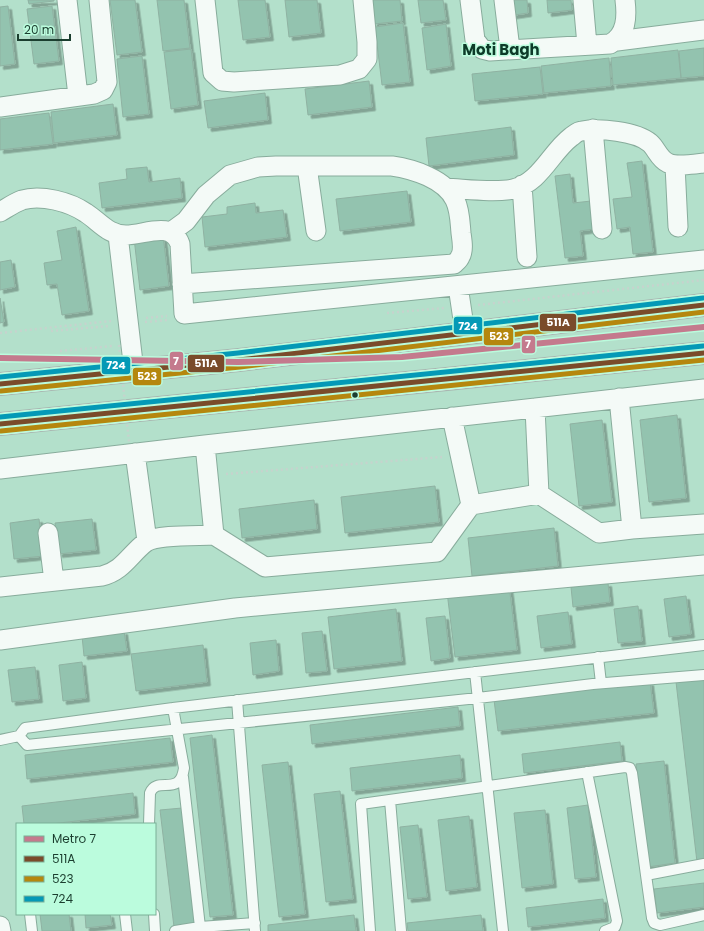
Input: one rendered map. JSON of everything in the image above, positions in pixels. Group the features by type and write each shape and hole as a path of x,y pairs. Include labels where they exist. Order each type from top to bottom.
{"main road":[{"path":"0,384 238,360 704,305"},
{"path":"0,424 704,353"}],"street":[{"path":"67,0 78,96"},
{"path":"0,107 94,94 103,90 107,82 99,0"},
{"path":"205,0 213,73 222,81 234,82 340,75 359,69 367,59 364,0"},
{"path":"470,0 475,40 482,49 490,51 610,44 616,41 704,30"},
{"path":"504,0 510,49"},
{"path":"583,0 587,45"},
{"path":"616,41 626,25 625,0"},
{"path":"593,129 602,229"},
{"path":"446,188 501,191 514,189 529,182 565,141 579,131 593,129 631,133 641,137 650,143 661,158 668,163 675,165 704,163"},
{"path":"675,165 678,227"},
{"path":"307,166 316,231"},
{"path":"171,232 186,221 206,196 230,175 258,167 392,166 406,168 424,174 446,188 455,199 458,208 462,241 460,258 454,264 182,284"},
{"path":"522,185 527,257"},
{"path":"0,212 21,200 44,199 70,205 86,213 108,232 118,235 164,230 171,232 177,237 180,244 184,314 704,260"},
{"path":"118,235 134,370"},
{"path":"458,286 465,333"},
{"path":"0,469 132,448 205,445 704,389"},
{"path":"619,398 632,529"},
{"path":"535,408 539,494"},
{"path":"452,417 472,505"},
{"path":"205,445 214,535"},
{"path":"132,448 147,541"},
{"path":"0,587 102,576 112,573 147,541 157,538 214,535 265,567 437,552 472,505 539,494 599,533 704,524"},
{"path":"48,533 54,581"},
{"path":"0,640 234,608 704,565"},
{"path":"0,926 1,931"}],"lane":[{"path":"0,740 19,736 25,728 173,708 704,645"},
{"path":"598,657 601,683"},
{"path":"475,672 503,931"},
{"path":"19,736 27,745 478,698 601,683 704,675"},
{"path":"175,931 200,927 255,927 238,700"},
{"path":"173,708 184,768 183,777 200,927"},
{"path":"370,931 361,804 625,767 630,768 632,773 652,918 654,923 660,925 704,915"},
{"path":"587,772 617,921 616,929 605,931"},
{"path":"150,823 150,793 152,788 180,782 183,777"},
{"path":"390,800 400,931"},
{"path":"646,875 704,864"},
{"path":"30,915 32,931"},
{"path":"125,915 127,931"},
{"path":"154,915 155,931"}],"path":[{"path":"0,334 184,314"},
{"path":"60,351 119,345 132,448"},
{"path":"208,475 460,455"}],"building":[{"path":"28,0 54,0 54,1 29,4"},
{"path":"110,0 135,0 142,52 117,55"},
{"path":"157,0 184,0 190,48 163,51"},
{"path":"238,0 265,0 270,37 243,40"},
{"path":"285,0 317,0 321,33 289,37"},
{"path":"371,0 400,0 402,21 374,24"},
{"path":"418,0 443,0 446,20 421,23"},
{"path":"506,0 527,0 528,13 508,16"},
{"path":"547,0 571,0 572,10 548,13"},
{"path":"8,6 15,64 0,66 0,7"},
{"path":"52,6 59,61 34,64 27,9"},
{"path":"403,23 410,82 382,85 375,27"},
{"path":"446,24 451,66 427,70 422,28"},
{"path":"704,48 704,76 681,78 679,51"},
{"path":"191,49 198,105 171,109 164,52"},
{"path":"678,50 681,78 613,85 611,58"},
{"path":"142,56 149,114 123,117 117,59"},
{"path":"609,58 611,86 544,93 541,66"},
{"path":"540,67 543,94 475,101 472,74"},
{"path":"369,81 372,107 308,115 305,89"},
{"path":"265,93 268,120 208,128 204,101"},
{"path":"113,104 117,135 54,143 51,112"},
{"path":"49,113 53,144 0,150 0,119"},
{"path":"511,127 514,155 429,166 426,138"},
{"path":"642,161 653,252 633,254 630,227 617,229 613,199 632,197 627,163"},
{"path":"147,167 149,182 180,178 182,198 102,208 99,183 127,179 126,169"},
{"path":"570,174 573,203 591,201 594,229 580,231 583,256 565,258 555,176"},
{"path":"407,191 411,222 340,231 336,199"},
{"path":"255,203 256,213 283,210 287,237 205,247 202,217 227,214 227,207"},
{"path":"76,227 89,311 62,315 57,284 47,285 44,263 62,260 57,231"},
{"path":"163,235 169,286 140,290 134,238"},
{"path":"11,260 15,287 0,290 0,262"},
{"path":"0,298 4,322 0,323"},
{"path":"677,415 686,498 649,502 640,420"},
{"path":"602,420 612,502 579,506 570,424"},
{"path":"435,486 439,522 345,533 341,497"},
{"path":"314,500 317,529 242,538 239,509"},
{"path":"39,519 44,556 14,559 10,523"},
{"path":"92,519 96,550 59,554 55,523"},
{"path":"554,528 558,566 472,576 468,538"},
{"path":"608,583 610,602 573,607 571,587"},
{"path":"509,585 517,650 455,657 447,592"},
{"path":"686,596 691,634 669,637 664,599"},
{"path":"638,606 642,641 618,643 614,609"},
{"path":"396,609 402,661 334,669 328,617"},
{"path":"568,612 572,644 541,648 537,616"},
{"path":"445,616 450,658 431,661 426,618"},
{"path":"124,631 127,651 84,656 82,636"},
{"path":"322,631 327,671 306,673 302,633"},
{"path":"276,640 279,671 253,675 250,643"},
{"path":"203,645 207,682 136,691 131,654"},
{"path":"82,662 86,698 63,701 59,665"},
{"path":"35,667 39,699 12,702 8,670"},
{"path":"704,679 704,861 697,862 676,682"},
{"path":"650,682 654,713 498,731 494,700"},
{"path":"458,707 460,726 312,744 310,725"},
{"path":"212,735 233,915 210,917 190,738"},
{"path":"170,738 173,762 27,779 25,755"},
{"path":"620,742 622,761 524,773 522,754"},
{"path":"460,755 462,778 352,791 350,768"},
{"path":"664,761 675,863 648,867 636,764"},
{"path":"288,762 305,914 279,917 262,765"},
{"path":"340,791 353,899 326,902 314,794"},
{"path":"133,793 135,814 59,823 24,823 22,806"},
{"path":"588,805 596,877 575,879 567,808"},
{"path":"182,808 195,925 174,927 160,810"},
{"path":"545,810 553,884 522,888 514,813"},
{"path":"469,816 477,887 446,891 438,820"},
{"path":"418,825 427,897 408,899 400,827"},
{"path":"704,883 704,907 657,913 654,889"},
{"path":"603,899 605,918 528,927 526,908"},
{"path":"40,915 69,915 71,931 42,931"},
{"path":"85,915 110,915 112,925 86,928"},
{"path":"354,915 356,931 268,931 268,925"},
{"path":"481,915 483,931 408,931 407,923"}],"metro line":[{"name":"7","path":"0,358 238,362 402,357 704,327"}],"transit line":[{"name":"724","path":"0,377 238,353 703,298"},
{"name":"511A","path":"0,384 239,360 704,305"},
{"name":"523","path":"1,391 240,367 704,312"},
{"name":"724","path":"0,417 703,346"},
{"name":"511A","path":"0,424 704,353"},
{"name":"523","path":"1,431 704,360"}],"district":[{"name":"Moti Bagh","path":"501,50"}]}
